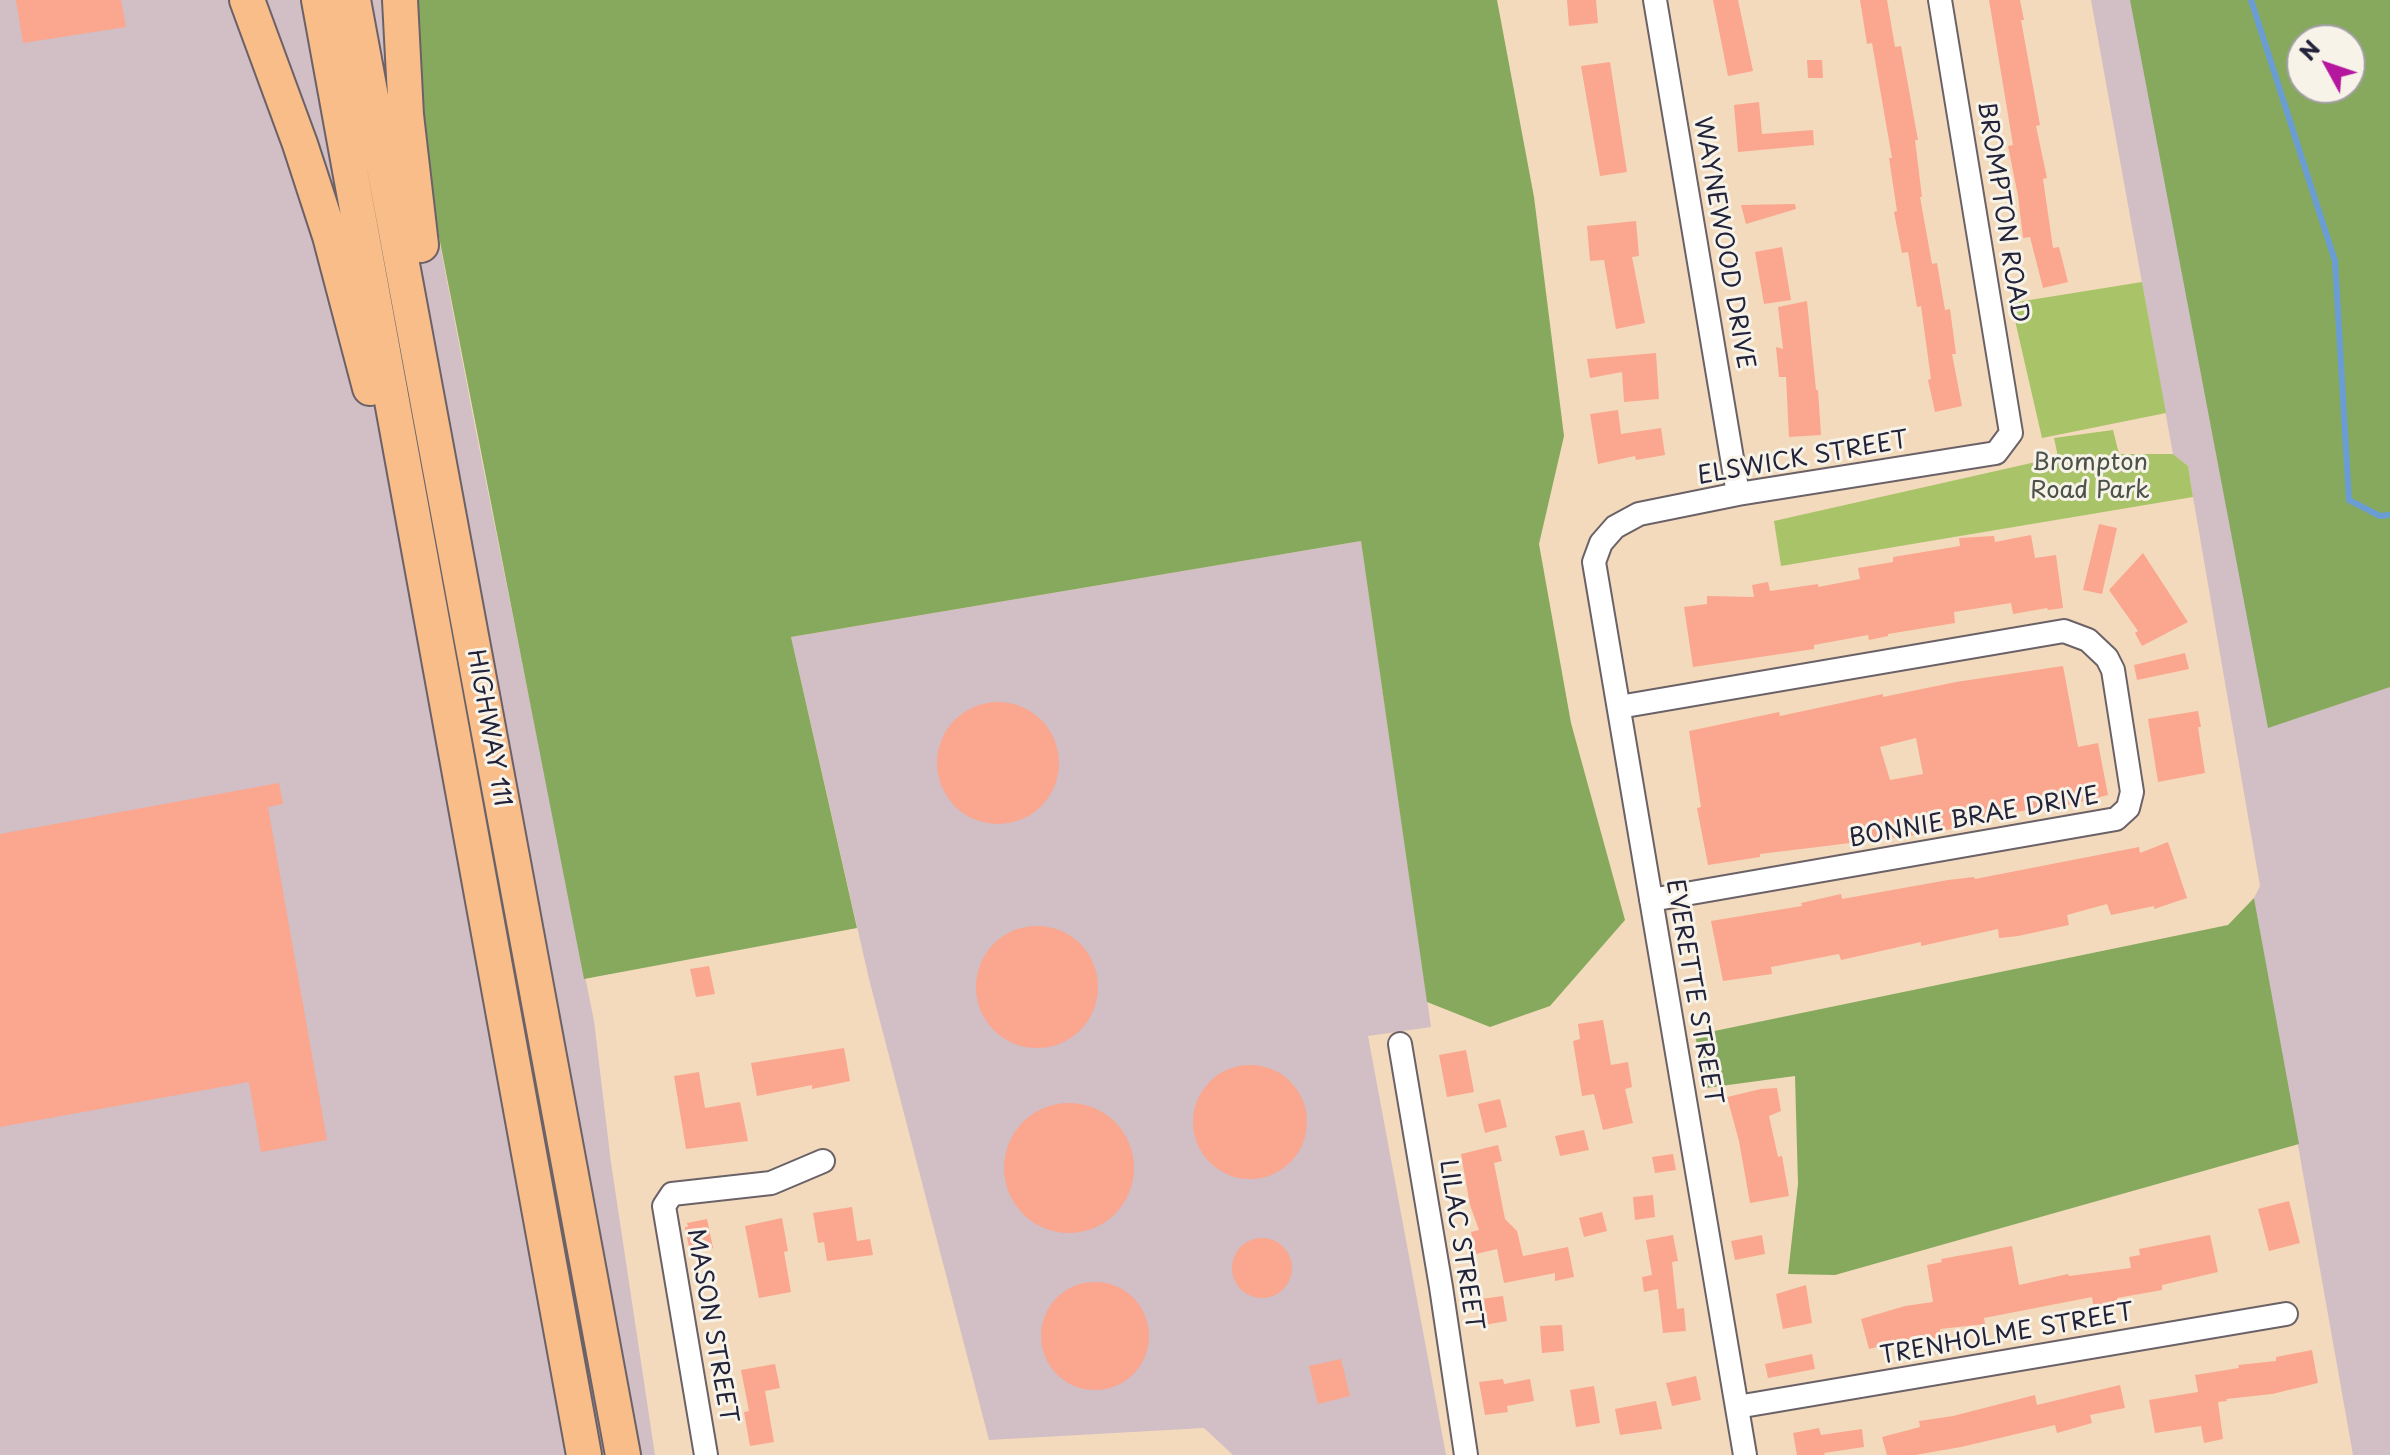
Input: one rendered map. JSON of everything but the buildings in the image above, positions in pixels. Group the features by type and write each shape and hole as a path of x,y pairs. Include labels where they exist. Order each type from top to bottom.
{"highway":[{"path":"247,0 300,144 337,260 412,552 424,629 442,671"},
{"name":"HIGHWAY 111","path":"319,0 584,1455"},
{"name":"HIGHWAY 111","path":"353,0 623,1455"},
{"path":"400,0 405,102 417,218 511,810 520,902"}],"street":[{"name":"WAYNEWOOD DRIVE","path":"1655,0 1738,494"},
{"name":"BROMPTON ROAD","path":"1940,0 2011,433"},
{"name":"ELSWICK STREET","path":"1603,540 1615,527 1639,514 1738,494 1996,453 2011,433"},
{"name":"EVERETTE STREET","path":"1603,540 1596,553 1594,571 1745,1455"},
{"name":"BONNIE BRAE DRIVE","path":"1619,707 2064,631 2088,640 2098,648 2113,670 2132,792 2128,808 2116,819 1651,900"},
{"name":"LILAC STREET","path":"1400,1044 1466,1455"},
{"name":"MASON STREET","path":"706,1455 664,1206 672,1194 771,1183 823,1161"},
{"name":"TRENHOLME STREET","path":"1737,1407 2286,1314"}],"shaded area":[{"path":"0,0 393,0 594,1021 611,1163 655,1455 0,1455"},
{"path":"2091,0 2390,0 2390,1455 2353,1455 2254,898 2260,886 2188,466 2173,454"},
{"path":"1361,541 1431,1027 1368,1036 1446,1455 1233,1455 1204,1428 989,1440 869,979 791,637"}],"green space":[{"path":"1497,0 1534,197 1564,436 1539,544 1571,723 1625,920 1550,1006 1490,1027 1427,1002 1361,541 791,637 857,928 584,979 393,1"},
{"path":"2130,0 2390,0 2390,687 2268,728"},
{"name":"Brompton Road Park","path":"2142,282 2166,413 2042,438 2011,303"},
{"name":"Brompton Road Park","path":"2113,430 2119,454 2173,454 2188,466 2193,497 1781,566 1774,521 2058,457 2054,438"},
{"path":"2254,898 2299,1144 1835,1275 1788,1274 1798,1184 1795,1076 1706,1088 1695,1035 2228,925"}],"waterway":[{"path":"2251,0 2335,261 2349,500 2380,516 2390,515"}]}
